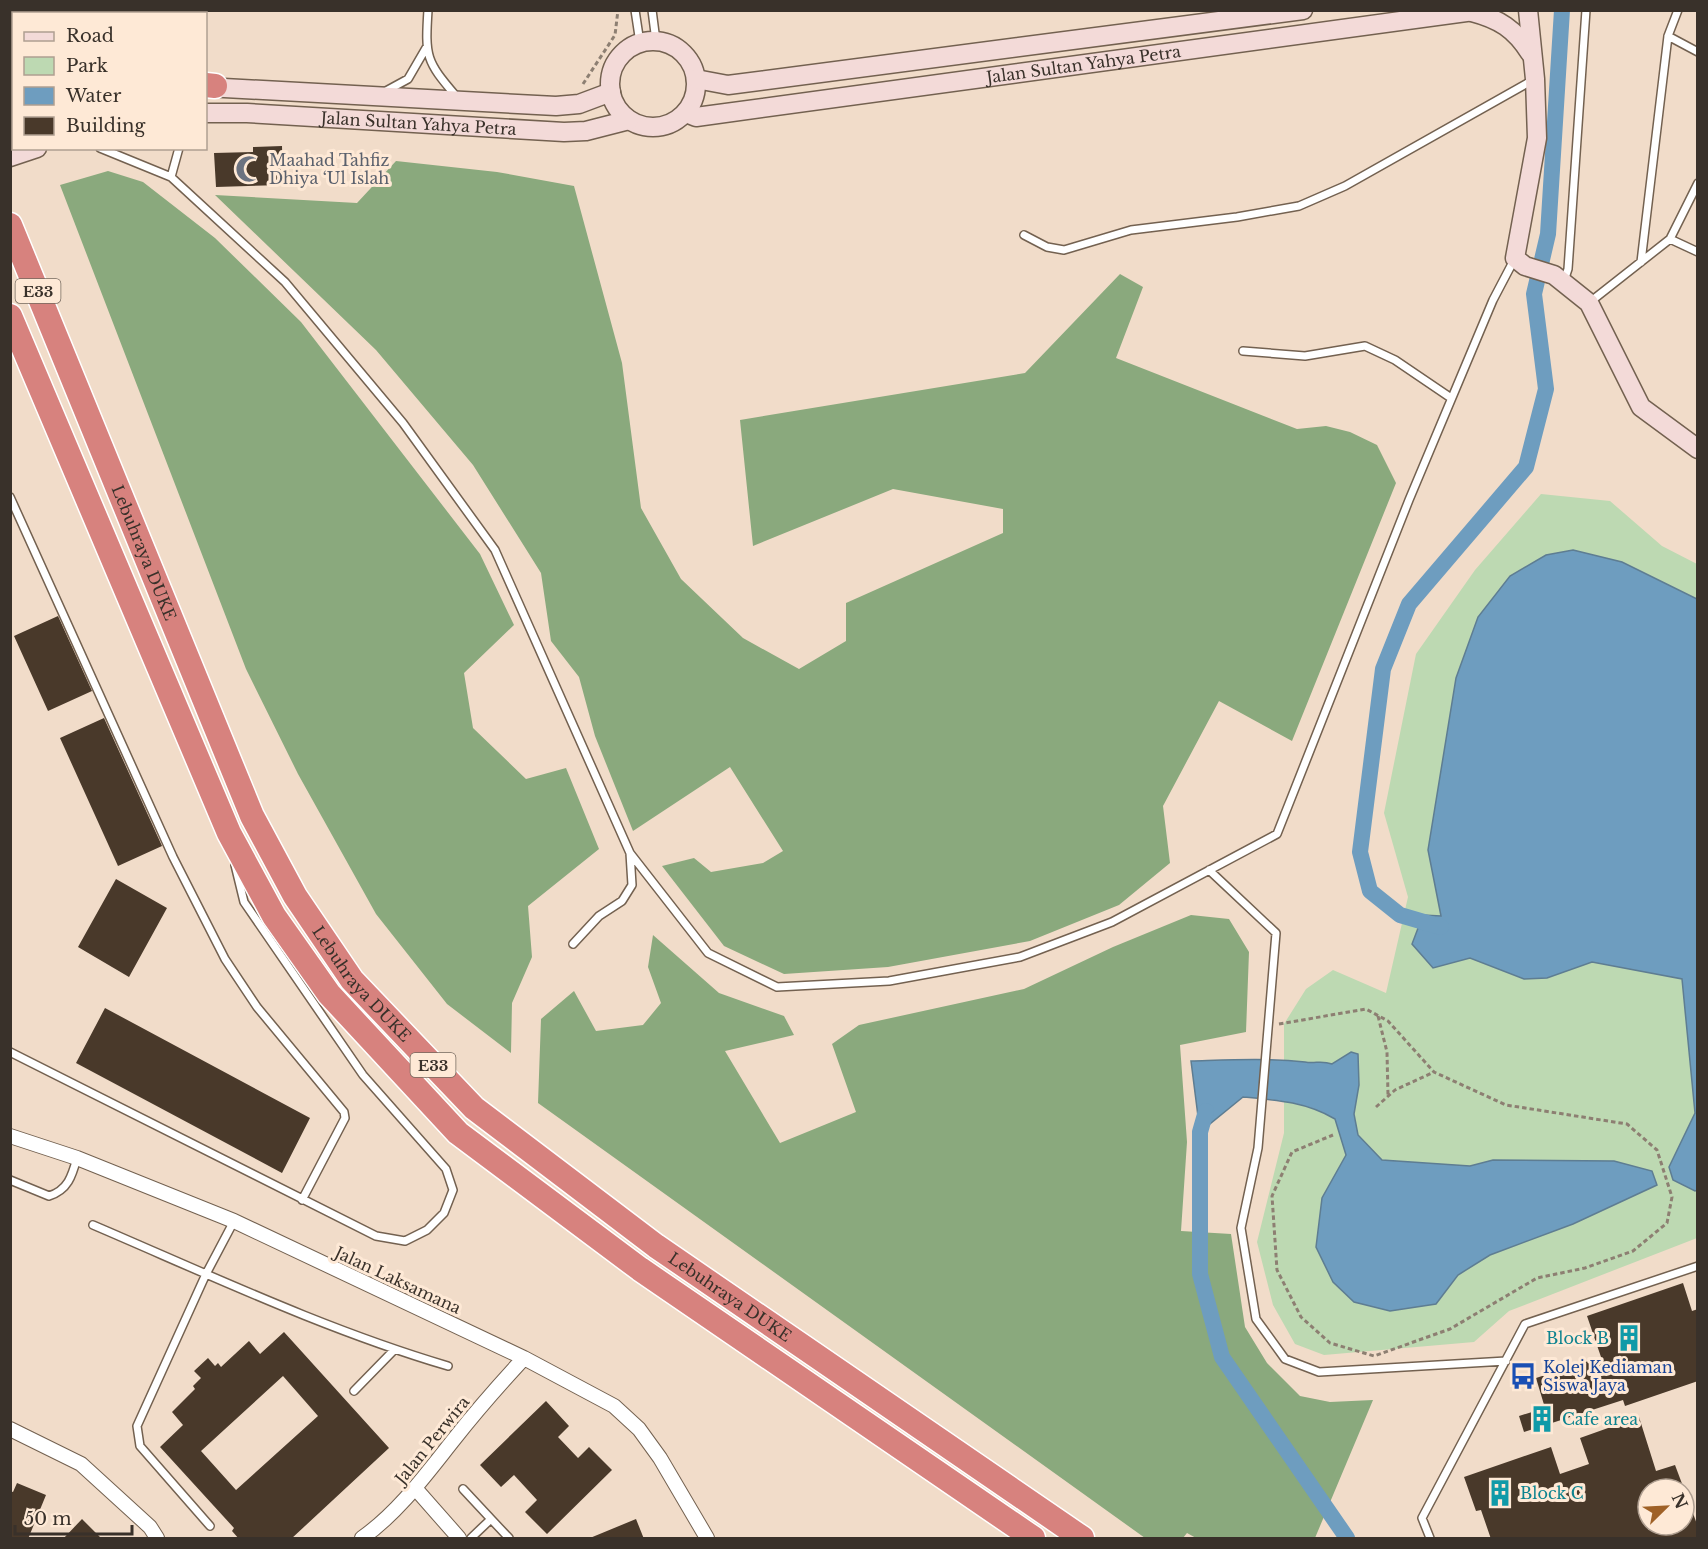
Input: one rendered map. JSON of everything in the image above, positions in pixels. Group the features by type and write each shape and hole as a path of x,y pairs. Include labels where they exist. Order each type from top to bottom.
{"highway":[{"name":"Lebuhraya DUKE","path":"10,225 252,816 296,896 352,981 474,1108 656,1246 1082,1539"},
{"name":"Lebuhraya DUKE","path":"10,316 229,833 274,916 329,994 458,1133 640,1269 1033,1539"}],"main road":[{"name":"Jalan Sultan Yahya Petra","path":"696,79 728,84 1303,10"},
{"path":"1476,11 1496,18 1518,34 1533,57"},
{"name":"Jalan Sultan Yahya Petra","path":"207,113 247,112 564,132 586,131 629,120 640,126 666,126 686,112 696,117 1476,11"},
{"path":"1526,12 1535,79 1537,138 1520,262 1559,279 1589,303 1641,407 1698,449"},
{"path":"629,120 621,113 611,92 613,68 620,57 648,42 670,45 682,53 691,64 696,79 693,102 686,112"},
{"name":"Jalan Sultan Yahya Petra","path":"209,86 556,106 579,104 611,92"},
{"path":"10,157 31,150"}],"street":[{"name":"Jalan Laksamana","path":"10,1136 77,1158 234,1221 524,1358 614,1406 639,1429 660,1458 706,1539"},
{"name":"Jalan Perwira","path":"362,1539 378,1527 415,1488 482,1404 524,1358"},
{"path":"10,1429 81,1464 150,1527 157,1539"},
{"path":"415,1488 459,1539"}],"lane":[{"path":"379,96 408,79 426,48 428,10"},
{"path":"635,10 648,42"},
{"path":"648,42 652,10"},
{"path":"1559,279 1568,269 1586,10"},
{"path":"1641,262 1668,36 1678,10"},
{"path":"1668,36 1698,52"},
{"path":"426,48 441,79 460,101"},
{"path":"1024,235 1047,247 1064,250 1131,230 1237,218 1299,206 1345,186 1535,79"},
{"path":"105,150 171,177 285,282 403,423 495,550 630,853 708,953 777,987 889,981 1020,957 1112,922 1276,834 1451,398 1493,300 1520,262"},
{"path":"171,177 178,150"},
{"path":"1589,303 1670,239 1698,183"},
{"path":"1670,239 1698,252"},
{"path":"1243,351 1305,356 1365,346 1395,360 1451,398"},
{"path":"10,497 173,857 225,959 257,1007 344,1112 345,1118 302,1200"},
{"path":"10,1052 376,1236 405,1241 427,1230 444,1213 453,1190 446,1169 363,1075 244,902 229,833"},
{"path":"573,944 599,916 622,901 632,885 630,853"},
{"path":"1209,870 1276,933 1258,1148 1241,1228 1256,1319 1285,1359 1319,1372 1506,1361"},
{"path":"10,1180 49,1196 61,1192 72,1176 77,1158"},
{"path":"210,1526 140,1446 137,1426 206,1274 234,1221"},
{"path":"93,1225 206,1274 394,1350 448,1366"},
{"path":"1430,1539 1422,1518 1525,1324 1698,1266"},
{"path":"354,1391 394,1350"},
{"path":"463,1489 508,1539"},
{"path":"471,1539 490,1519"}],"path":[{"path":"1268,1026 1366,1010 1388,1021 1434,1072 1506,1105 1627,1124 1658,1149 1672,1197 1667,1223 1633,1251 1585,1268 1537,1278 1450,1329 1374,1356 1329,1343 1301,1317 1277,1270 1272,1196 1292,1152 1333,1136"},
{"path":"1378,1016 1387,1052 1388,1095"},
{"path":"1376,1107 1388,1095 1434,1072"}],"green space":[{"path":"396,161 497,172 574,186 622,363 641,508 681,579 743,638 799,669 846,641 846,603 1003,533 1003,509 893,489 753,546 740,420 1025,373 1120,274 1143,287 1116,358 1297,429 1326,426 1350,432 1377,445 1396,483 1292,741 1219,701 1163,806 1170,863 1119,905 1030,941 888,967 784,974 724,946 662,866 694,858 711,872 763,863 783,851 730,767 633,831 595,736 579,677 551,641 541,573 473,465 376,350 215,195 357,203"},
{"path":"108,171 143,182 215,238 301,322 480,554 514,625 464,673 473,728 526,779 566,768 599,849 528,906 532,957 512,1003 511,1053 447,1004 376,914 298,774 246,669 60,185"},
{"path":"1541,494 1610,501 1662,546 1697,564 1697,1238 1509,1311 1474,1342 1324,1355 1295,1344 1273,1305 1257,1242 1284,1133 1284,1024 1306,989 1333,970 1386,993 1408,897 1384,813 1416,654 1475,570"},
{"path":"1191,915 1229,919 1249,952 1246,1032 1180,1045 1187,1142 1181,1231 1231,1234 1245,1327 1267,1363 1300,1396 1330,1402 1373,1400 1315,1538 1196,1538 1187,1533 1183,1538 1145,1538 538,1103 541,1019 574,991 596,1031 643,1025 661,1003 648,967 653,935 719,993 784,1016 794,1035 725,1051 780,1143 856,1112 832,1044 859,1025 1024,989 1113,947"}],"water":[{"path":"1573,550 1622,562 1697,599 1698,1190 1695,1191 1673,1180 1669,1167 1695,1113 1682,979 1592,962 1547,978 1524,979 1470,958 1433,968 1412,944 1423,915 1441,916 1428,850 1456,678 1478,617 1510,576 1546,555"},
{"path":"1351,1052 1358,1054 1359,1085 1354,1114 1358,1135 1382,1160 1470,1166 1493,1160 1614,1161 1652,1171 1657,1185 1573,1224 1490,1255 1458,1275 1436,1304 1390,1311 1354,1302 1333,1282 1316,1247 1322,1198 1346,1155 1335,1119 1302,1105 1243,1097 1200,1132 1191,1061 1262,1060 1332,1064"}],"building":[{"name":"Maahad Tahfiz Dhiya ‘Ul Islah","path":"282,146 283,185 216,187 214,153 253,152 253,147"},
{"path":"58,616 92,691 48,711 14,636"},
{"path":"104,718 162,846 118,866 60,738"},
{"path":"116,879 167,908 129,977 78,947"},
{"path":"105,1008 310,1118 282,1173 76,1063"},
{"name":"Block B","path":"1683,1283 1692,1311 1698,1309 1698,1381 1625,1406 1623,1400 1524,1432 1519,1416 1545,1408 1536,1378 1601,1357 1587,1316"},
{"path":"284,1332 389,1448 291,1539 239,1539 232,1531 234,1528 160,1447 183,1425 172,1412 195,1389 193,1386 201,1378 194,1371 208,1358 215,1366 218,1363 221,1367 249,1341 260,1354","holes":["283,1376 318,1416 236,1490 201,1451"]},
{"path":"546,1401 569,1426 558,1437 578,1458 589,1447 612,1470 547,1534 525,1512 537,1500 514,1475 501,1487 480,1465"},
{"path":"1639,1417 1656,1471 1675,1465 1680,1477 1636,1477 1636,1537 1696,1537 1696,1522 1698,1539 1491,1539 1481,1510 1476,1511 1464,1477 1551,1447 1560,1474 1589,1464 1580,1438"},
{"path":"17,1483 46,1495 28,1539 10,1539 10,1491 13,1492"},
{"path":"82,1519 102,1539 63,1539"},
{"path":"636,1519 644,1539 590,1538"}],"waterway":[{"path":"1441,927 1400,915 1370,891 1360,852 1383,669 1409,604 1526,467 1546,389 1534,294 1548,234 1562,10"},
{"path":"1206,1111 1200,1132 1200,1274 1222,1357 1347,1538"}],"place":[{"name":"Maahad Tahfiz Dhiya ‘Ul Islah","path":"249,169"},
{"name":"Block B","path":"1629,1338"},
{"name":"Kolej Kediaman Siswa Jaya","path":"1523,1376"},
{"name":"Cafe area","path":"1542,1419"},
{"name":"Block C","path":"1500,1493"}]}
